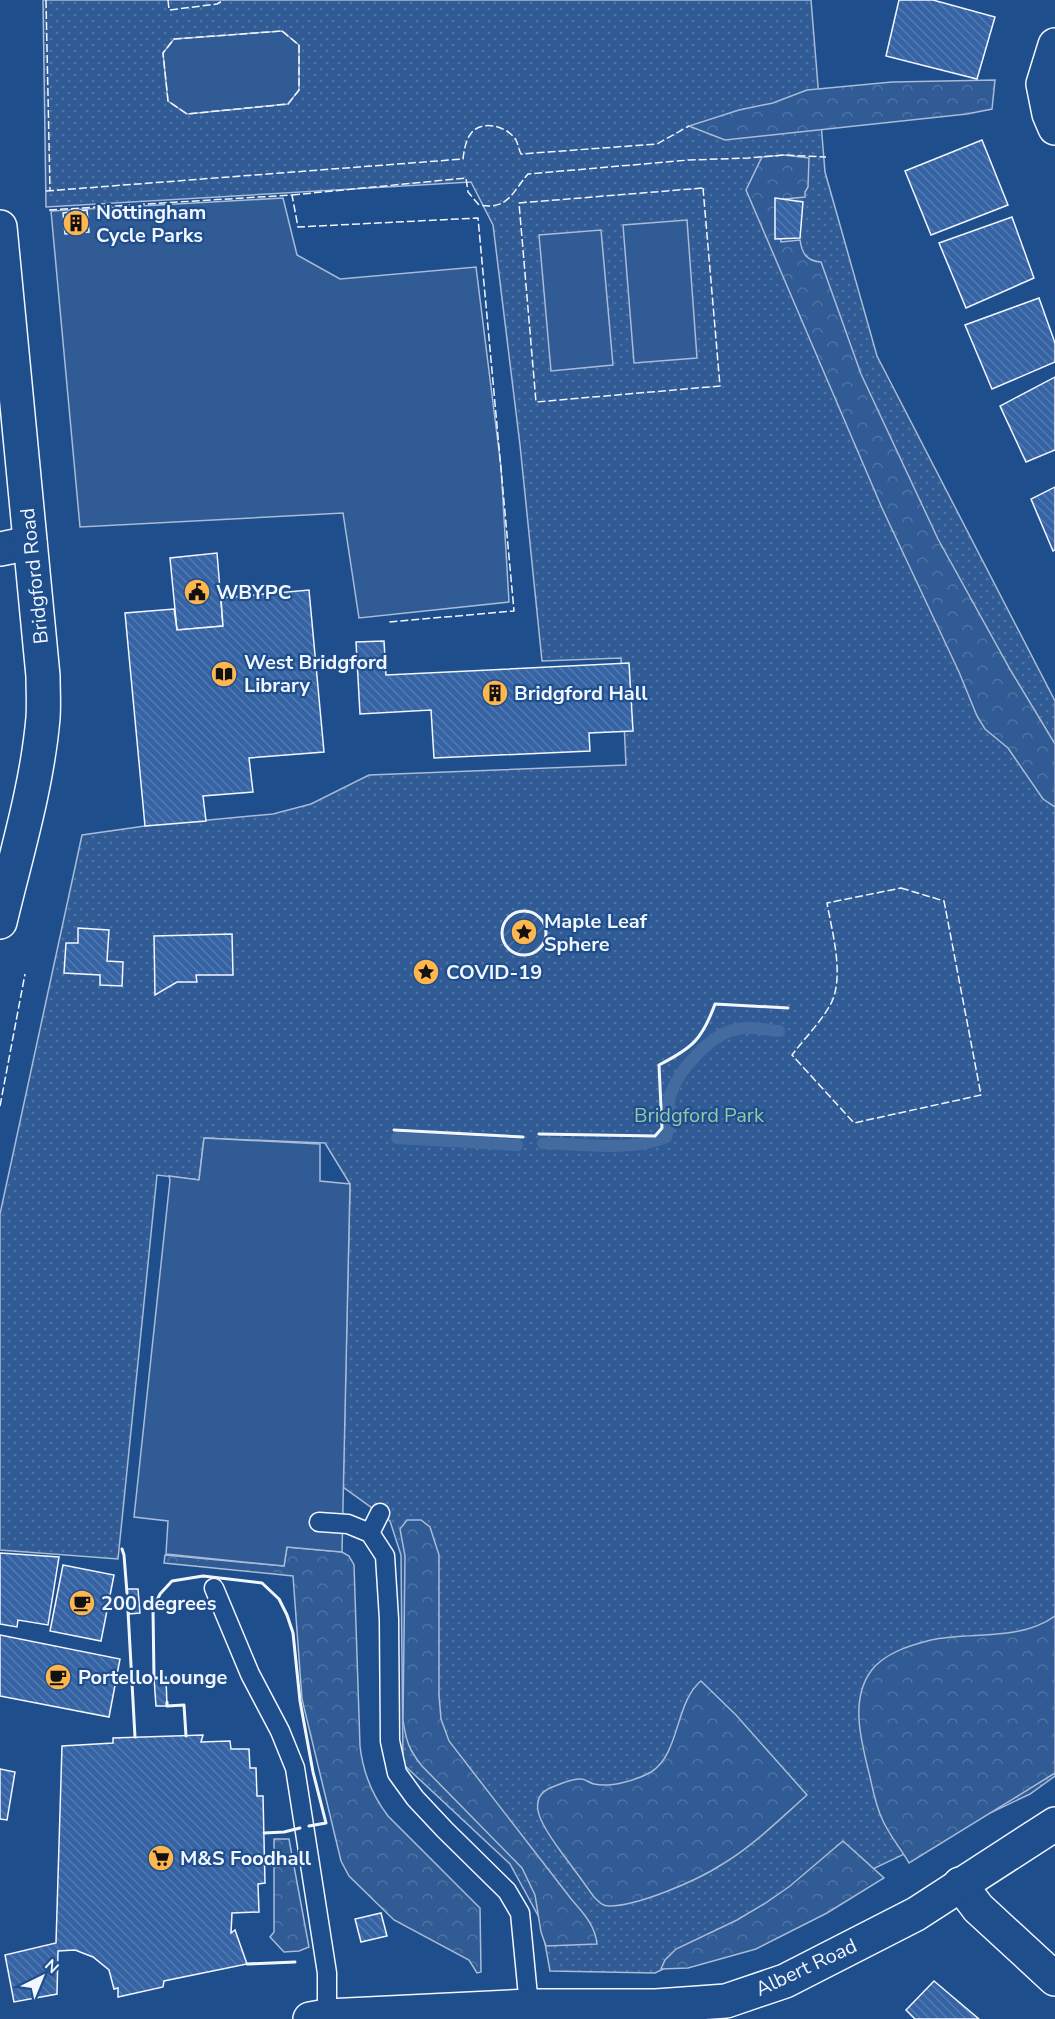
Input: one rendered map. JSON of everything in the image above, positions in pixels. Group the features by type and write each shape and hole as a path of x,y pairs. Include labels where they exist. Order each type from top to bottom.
{"street":[{"path":"1055,45 1043,84 1055,128"},
{"name":"Bridgford Road","path":"0,227 15,546 43,676 43,718 26,817 0,922"},
{"name":"Albert Road","path":"318,2017 360,2017 530,2006 656,2006 726,2001 784,1981 916,1914 1055,1824"},
{"path":"960,1884 978,1908 1055,1979"}],"lane":[{"path":"370,1533 380,1514"},
{"path":"319,1522 348,1524 370,1533 385,1556 389,1619 390,1741 397,1773 415,1798 437,1822 507,1891 520,1913 530,2006"},
{"path":"214,1588 250,1674 280,1731 295,1767 327,1973 318,2017"}],"green space":[{"name":"Bridgford Park","path":"43,0 811,0 825,172 877,356 1055,701 1055,1776 1030,1794 655,1973 550,1971 541,1921 510,1864 403,1764 401,1555 390,1521 343,1487 350,1184 325,1143 204,1138 199,1180 157,1175 118,1559 0,1550 0,1214 82,835 145,826 273,814 311,804 369,775 626,765 621,658 542,661 520,445 493,225 471,182 46,207"},
{"path":"995,80 992,109 967,114 725,140 689,126 739,110 773,103 807,90 892,82"},
{"path":"784,155 809,158 808,187 805,197 776,200 781,242 800,240 806,256 821,262 861,374 938,539 1011,671 1055,744 1055,807 1043,799 1008,748 985,729 977,716 959,672 882,508 746,190 762,157"},
{"path":"524,911 533,912 540,917 545,924 545,942 540,949 533,954 524,955 515,954 508,949 503,942 502,933 503,924 508,917 515,912"},
{"path":"407,1520 421,1520 430,1527 439,1555 439,1695 441,1719 449,1741 585,1915 594,1931 597,1944 546,1946 541,1932 535,1895 522,1868 422,1766 409,1745 403,1720 405,1556 400,1529"},
{"path":"287,1547 342,1552 349,1556 354,1565 360,1746 363,1765 373,1792 388,1816 480,1908 481,1972 477,1973 469,1960 394,1920 349,1876 341,1861 302,1699 293,1576 164,1563 165,1555 284,1566"},
{"path":"1055,1616 1055,1773 909,1863 881,1816 861,1737 860,1696 871,1671 883,1659 915,1644 947,1637 1010,1633 1041,1624"},
{"path":"701,1681 736,1715 807,1795 755,1841 733,1858 710,1871 651,1897 621,1905 604,1905 594,1897 545,1829 538,1808 539,1799 544,1792 571,1780 583,1779 594,1784 608,1785 638,1778 651,1772 667,1753 686,1702"},
{"path":"274,1839 289,1839 309,1947 299,1951 284,1952 270,1937 274,1932"},
{"path":"843,1841 884,1878 827,1913 756,1949 688,1968 661,1969 665,1960 676,1949 737,1920 764,1904 790,1886"}],"shaded area":[{"path":"282,31 299,45 299,90 288,104 187,114 168,101 163,53 174,39"},
{"path":"283,198 297,255 340,279 476,267 501,467 509,602 359,618 343,513 80,527 51,211"},
{"path":"687,220 697,358 634,363 623,225"},
{"path":"601,230 613,365 551,371 539,235"},
{"path":"204,1138 320,1144 320,1181 350,1184 342,1552 287,1547 284,1566 166,1554 168,1521 134,1517 169,1176 199,1180"}],"building":[{"path":"899,0 933,0 995,17 977,79 886,56"},
{"path":"982,140 1008,205 931,235 905,171"},
{"path":"775,198 803,202 800,238 775,239"},
{"name":"Nottingham Cycle Parks","path":"87,210 89,232 65,234 63,213"},
{"path":"1012,217 1034,278 966,308 939,243"},
{"path":"1039,298 1055,343 1055,362 992,389 965,325"},
{"path":"1055,377 1055,450 1026,462 1000,406"},
{"path":"1055,487 1055,550 1053,551 1031,499"},
{"name":"WBYPC","path":"217,553 223,626 177,630 170,558"},
{"name":"West Bridgford Library","path":"309,590 324,752 249,758 253,792 203,796 206,821 145,826 125,613 174,609 177,630 223,626 221,598"},
{"name":"Bridgford Hall","path":"384,641 386,675 629,663 633,731 589,733 590,751 434,758 431,710 360,714 356,642"},
{"path":"78,928 109,930 107,961 123,962 122,986 100,985 100,975 64,973 66,943 78,943"},
{"path":"232,934 233,975 196,975 197,982 177,982 155,995 154,936"},
{"path":"0,1553 59,1557 48,1625 18,1620 17,1627 0,1624"},
{"name":"200 degrees","path":"63,1565 114,1575 101,1641 50,1631"},
{"path":"127,1589 138,1589 140,1613 129,1614"},
{"name":"Portello Lounge","path":"0,1635 120,1659 109,1717 0,1696"},
{"path":"166,1677 167,1706 156,1706 154,1678"},
{"name":"M&S Foodhall","path":"203,1735 201,1742 230,1741 231,1749 249,1749 250,1768 256,1768 257,1796 263,1796 265,1883 258,1884 259,1912 232,1913 231,1933 235,1930 247,1964 164,1981 163,1987 118,1997 118,1988 114,1989 109,1970 93,1957 75,1950 58,1951 57,1994 14,2002 5,1955 56,1943 62,1746 113,1743 113,1738"},
{"path":"0,1769 15,1772 7,1820 0,1819"},
{"path":"381,1913 387,1936 361,1942 355,1919"},
{"path":"934,1981 979,2019 915,2019 906,2010"}],"waterway":[{"path":"543,1143 622,1146 652,1142 666,1137 669,1126 670,1096 674,1086 680,1075 706,1046 727,1032 737,1029 779,1031"},
{"path":"397,1138 517,1145"}],"fence":[{"path":"46,0 50,190"},
{"path":"168,0 169,10 217,4 224,0"},
{"path":"282,31 299,45 299,90 288,104 187,114 168,101 163,53 174,39 282,31"},
{"path":"46,191 463,159 471,134 484,126 496,126 512,135 521,154 657,144 689,126"},
{"path":"292,195 466,178 468,192 479,205 489,206 503,203 508,199 528,174 689,160 784,155 826,157"},
{"path":"703,188 720,386 536,402 519,203 703,188"},
{"path":"49,210 292,195 298,227 478,218 514,611 388,622"},
{"path":"901,888 944,901 981,1095 854,1123 792,1055 829,1007 837,983 836,956 827,903 901,888"},
{"path":"0,1106 25,974"}],"wall":[{"path":"524,911 533,912 540,917 545,924 546,933 545,942 540,949 533,954 524,955 515,954 508,949 503,942 502,933 503,924 508,917 515,912 524,911"},
{"path":"539,1134 655,1136 662,1128 659,1065 694,1042 705,1026 715,1004 788,1008"},
{"path":"394,1130 523,1137"},
{"path":"122,1549 127,1593"},
{"path":"158,1678 154,1678 153,1609 160,1594 172,1581 203,1576 262,1583 279,1599 293,1633 300,1701 313,1772 326,1823 309,1826"},
{"path":"128,1611 135,1737"},
{"path":"167,1702 167,1706 184,1705 186,1736"},
{"path":"264,1833 300,1828"},
{"path":"247,1964 295,1962"}],"place":[{"name":"Nottingham Cycle Parks","path":"76,223"},
{"name":"WBYPC","path":"197,592"},
{"name":"West Bridgford Library","path":"224,674"},
{"name":"Bridgford Hall","path":"495,693"},
{"name":"Maple Leaf Sphere","path":"524,932"},
{"name":"COVID-19","path":"426,972"},
{"name":"200 degrees","path":"82,1603"},
{"name":"Portello Lounge","path":"58,1677"},
{"name":"M&S Foodhall","path":"161,1858"}]}
